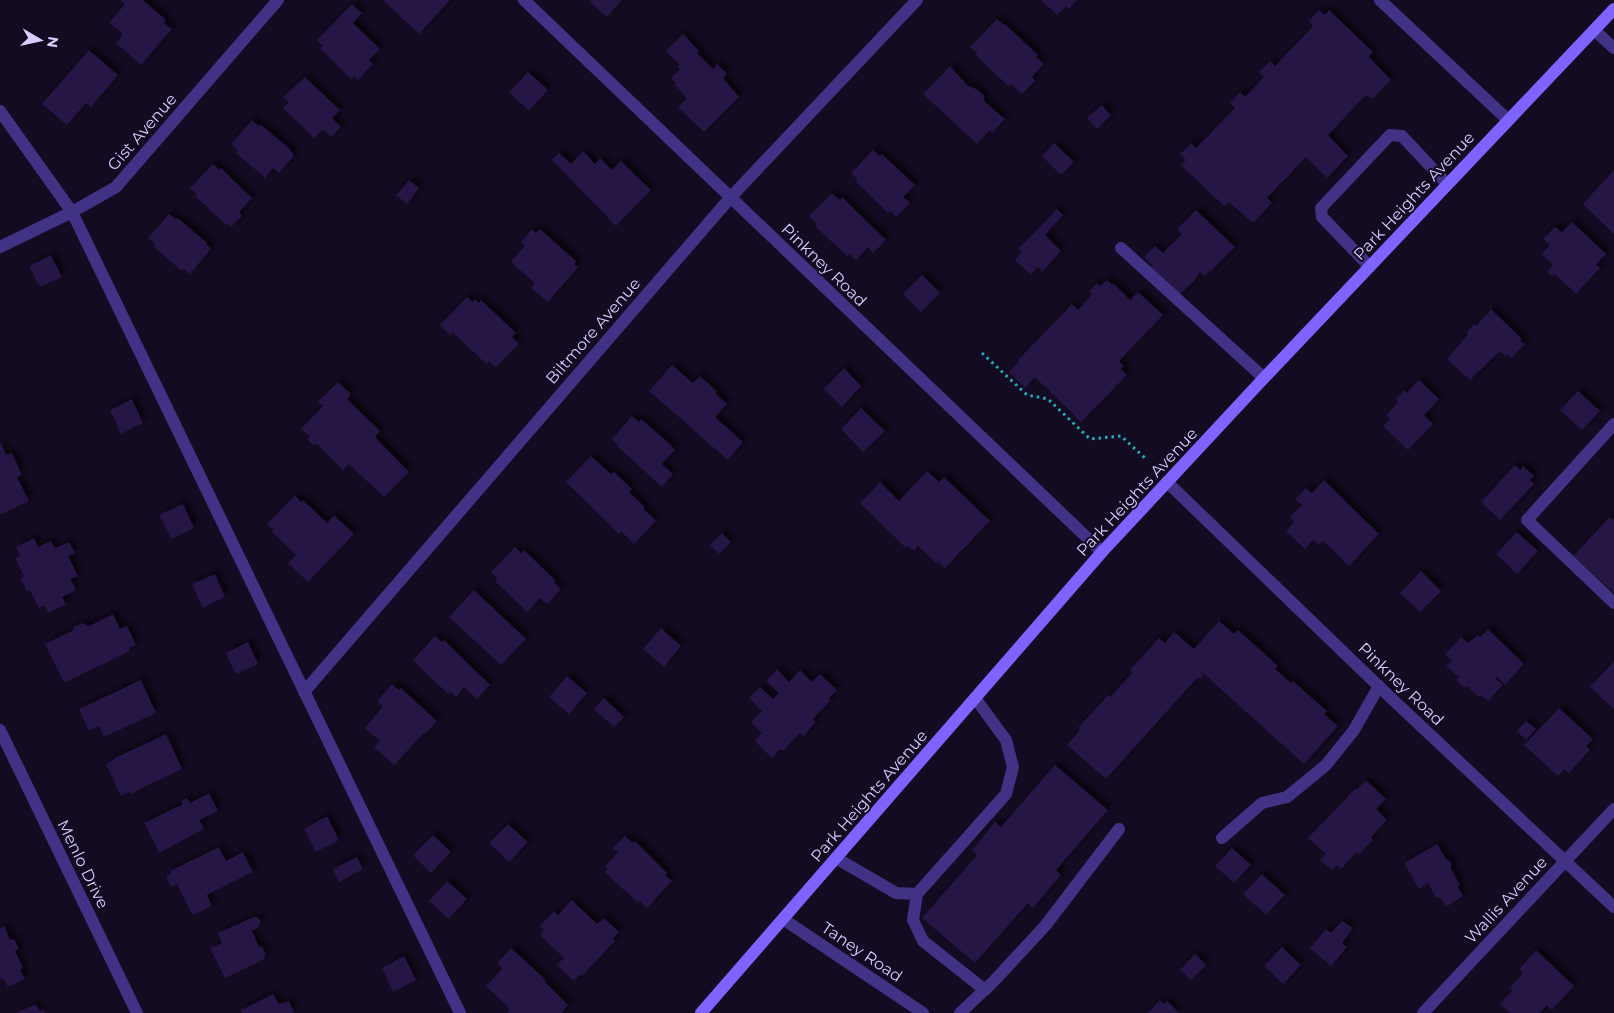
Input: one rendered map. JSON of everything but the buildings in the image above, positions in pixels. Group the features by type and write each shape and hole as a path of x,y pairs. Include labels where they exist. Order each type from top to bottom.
{"main road":[{"name":"Park Heights Avenue","path":"701,1013 1102,552 1264,378 1614,9"}],"street":[{"name":"Gist Avenue","path":"0,247 116,188 278,0"},
{"name":"Pinkney Road","path":"524,0 1102,552"},
{"name":"Biltmore Avenue","path":"304,692 730,198 917,0"},
{"path":"1380,0 1508,120"},
{"path":"1594,30 1614,48"},
{"path":"0,111 72,212 460,1013"},
{"path":"1370,267 1322,217 1321,208 1390,136 1402,136 1448,184"},
{"path":"1121,248 1264,378"},
{"path":"1614,424 1527,520 1614,603"},
{"name":"Pinkney Road","path":"1168,482 1379,686 1614,907"},
{"path":"1222,838 1262,803 1287,797 1326,765 1354,730 1379,686"},
{"path":"976,698 1006,740 1013,767 1006,794 917,894 913,920 924,941 985,990"},
{"name":"Menlo Drive","path":"0,730 137,1013"},
{"name":"Wallis Avenue","path":"1423,1013 1614,809"},
{"path":"960,1013 985,990 1045,926 1119,829"},
{"path":"836,858 896,893 917,894"},
{"name":"Taney Road","path":"783,918 923,1013"}],"path":[{"path":"982,353 1026,395 1048,399 1090,439 1121,436 1145,458"}]}
